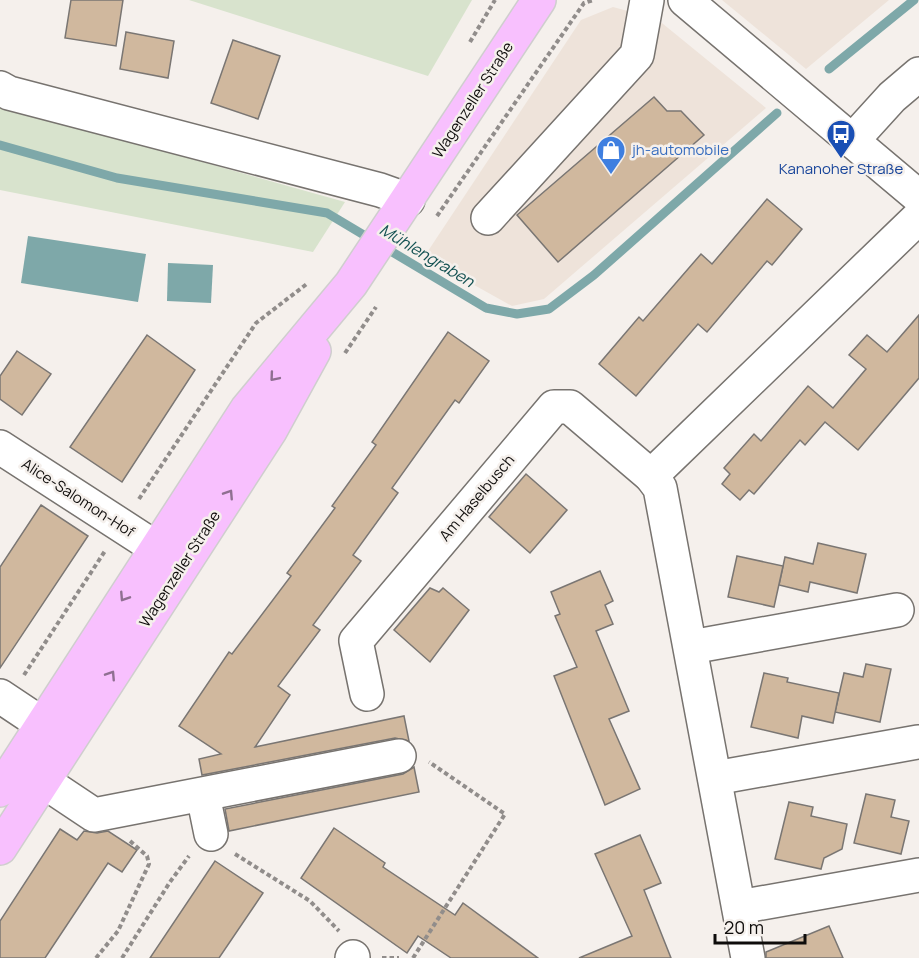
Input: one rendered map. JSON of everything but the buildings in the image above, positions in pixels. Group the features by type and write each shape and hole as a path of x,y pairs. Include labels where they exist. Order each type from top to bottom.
{"main road":[{"name":"Wagenzeller Straße","path":"0,848 42,754 156,548 247,410 351,284 379,244 539,0"},
{"name":"Wagenzeller Straße","path":"83,717 270,431 351,284"}],"street":[{"path":"488,218 638,55 647,0"},
{"path":"685,0 919,197"},
{"path":"852,141 892,97 919,74"},
{"path":"0,88 9,93 380,190 408,200"},
{"path":"651,476 919,217"},
{"name":"Am Haselbusch","path":"367,694 356,641 554,406 570,408 651,476 660,488 748,958"},
{"name":"Alice-Salomon-Hof","path":"0,447 156,548"},
{"path":"691,647 897,609"},
{"path":"3,698 42,754 94,816 399,756"},
{"path":"2,786 83,717"},
{"path":"714,778 918,742"},
{"path":"203,795 212,847"},
{"path":"739,908 919,875"}],"path":[{"path":"580,0 584,3"},
{"path":"432,224 584,3 594,0"},
{"path":"3,698 256,323 311,281"},
{"path":"399,756 423,758 505,814 413,958"},
{"path":"94,816 140,848 147,856 149,864 118,931 96,958"},
{"path":"122,958 170,882 212,847 310,901 340,932 353,957"}],"shaded area":[{"path":"722,0 889,0 806,69"},
{"path":"613,7 657,19 766,108 544,299 512,306 424,257 581,20"}],"green space":[{"path":"189,0 472,0 428,76"},
{"path":"0,105 345,202 313,252 0,190"}],"water":[{"path":"28,236 146,254 138,302 21,283"},
{"path":"168,263 213,265 211,303 167,301"}],"waterway":[{"name":"Mühlengraben","path":"829,69 914,0"},
{"name":"Mühlengraben","path":"0,145 117,178 327,213 486,308 517,314 549,309 594,275 777,113"}],"place":[{"name":"Kananoher Straße","path":"841,160"},
{"name":"jh-automobile","path":"611,176"}]}
